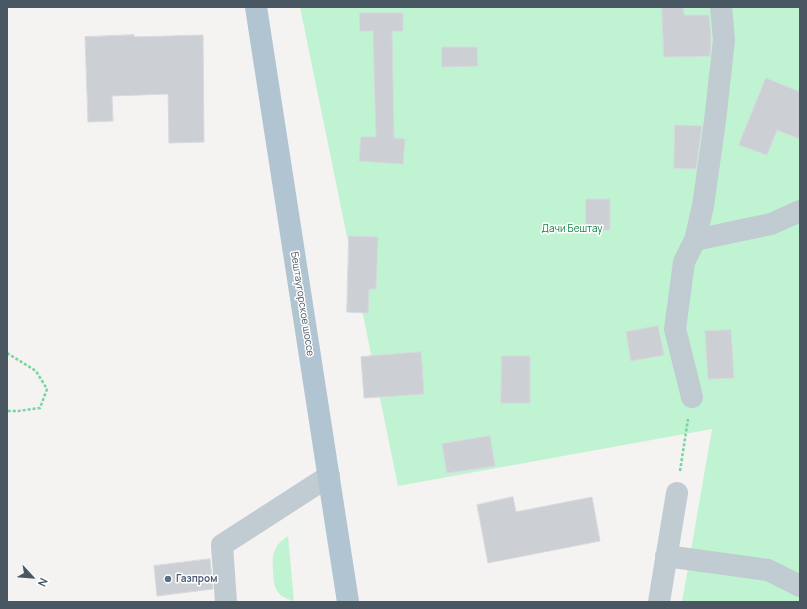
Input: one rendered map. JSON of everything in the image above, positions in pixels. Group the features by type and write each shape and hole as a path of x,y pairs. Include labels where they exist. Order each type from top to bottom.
{"main road":[{"name":"Бештаугорское шоссе","path":"256,7 348,602"}],"lane":[{"path":"692,396 675,329 684,262 694,240 703,206 716,114 724,40 721,7"},
{"path":"694,240 771,224 800,211"},
{"path":"226,602 222,544 329,476"},
{"path":"659,602 677,493"},
{"path":"666,556 768,570 800,586"}],"path":[{"path":"7,352 36,371 47,389 40,408 18,412 7,411"},
{"path":"677,493 692,396"}],"green space":[{"name":"Дачи Бештау","path":"300,7 800,7 800,602 682,602 712,429 398,486"},
{"path":"288,536 294,601 283,597 277,591 273,577 274,551 279,543"}],"building":[{"path":"662,7 683,7 684,15 709,15 711,40 710,56 664,57"},
{"path":"360,13 403,13 403,31 392,31 394,138 405,139 403,164 359,161 361,137 376,137 373,31 360,31"},
{"path":"134,35 134,37 203,35 204,142 169,143 168,94 112,96 113,121 88,122 85,37"},
{"path":"442,47 477,47 478,66 442,67"},
{"path":"766,78 800,92 800,139 777,130 767,155 739,145"},
{"path":"675,125 702,126 696,169 674,168"},
{"path":"586,199 610,199 610,230 586,230"},
{"path":"349,236 378,237 376,289 369,289 368,313 347,312"},
{"path":"658,326 664,355 631,361 626,332"},
{"path":"731,330 734,378 708,379 705,331"},
{"path":"421,352 424,394 364,398 361,357"},
{"path":"502,356 530,356 530,403 501,403"},
{"path":"490,436 495,466 447,473 442,444"},
{"path":"513,497 516,512 592,497 600,541 488,563 477,505"},
{"path":"210,559 213,589 157,596 154,566"}],"place":[{"name":"Газпром","path":"168,579"}]}
